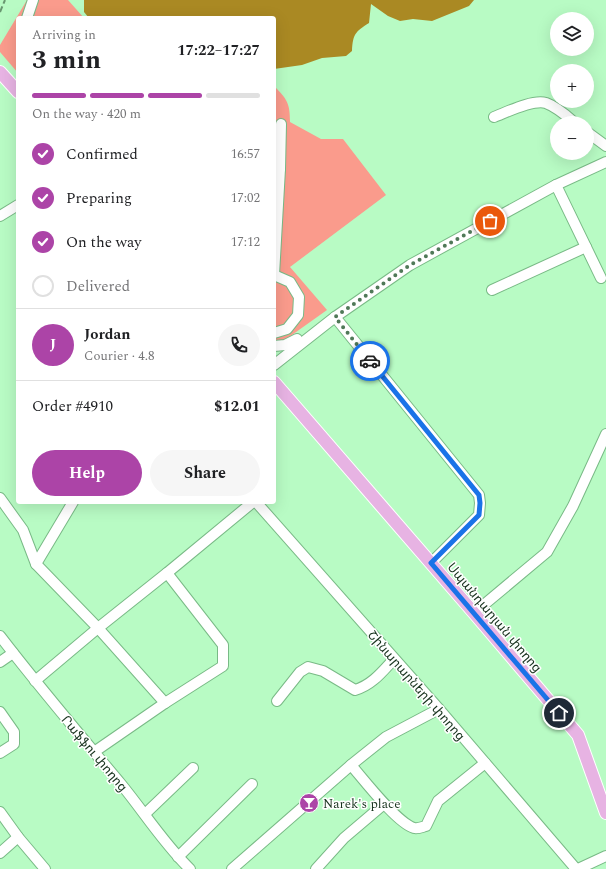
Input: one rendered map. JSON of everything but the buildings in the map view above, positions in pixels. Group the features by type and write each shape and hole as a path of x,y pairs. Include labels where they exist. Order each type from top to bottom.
{"main road":[{"path":"0,72 16,90"},
{"name":"Սպանդարյան փողոց","path":"276,384 578,735 606,813"}],"street":[{"path":"28,16 33,0"},
{"path":"494,117 536,102 546,103 566,116"},
{"path":"276,204 281,124"},
{"path":"594,137 606,146"},
{"path":"276,363 335,317 410,265 556,185 606,162"},
{"path":"556,185 601,278"},
{"path":"0,216 16,206"},
{"path":"492,290 586,247"},
{"path":"276,276 290,282 299,297 298,315 287,329 276,332"},
{"path":"335,317 479,495 479,515 431,563"},
{"path":"276,346 285,345 296,339"},
{"path":"474,613 547,552 573,506 606,434"},
{"path":"0,498 24,530 36,564 98,628 165,703"},
{"path":"36,564 71,504"},
{"path":"35,681 251,504"},
{"name":"Շինարարների փողոց","path":"258,504 577,869"},
{"path":"94,752 165,703 223,666 223,645 167,573"},
{"name":"Րաֆֆու փողոց","path":"0,636 35,681 145,814 178,857 190,869"},
{"path":"0,662 13,653"},
{"path":"277,701 300,672 308,666 323,671 355,690 371,683 394,659"},
{"path":"232,869 351,765 386,738 438,709"},
{"path":"0,712 14,732 14,744 0,753"},
{"path":"351,765 384,804 408,825 416,829 426,826 438,801 485,763"},
{"path":"145,814 193,768"},
{"path":"178,857 252,784"},
{"path":"316,869 344,838 384,804"},
{"path":"0,812 18,837 45,869"},
{"path":"0,853 18,837"},
{"path":"577,869 606,856"}],"shaded area":[{"path":"27,0 68,0 82,16 17,16"},
{"path":"84,0 474,0 469,6 432,21 413,19 400,21 388,16 371,4 369,23 358,31 354,37 352,51 346,56 322,58 302,65 276,69 276,16 87,16 84,12"},
{"path":"16,18 16,71 0,52 0,45"},
{"path":"276,88 287,102 290,122 321,139 343,139 386,195 290,267 327,310 282,342 276,342"}],"railway":[{"path":"0,12 5,0"}],"way so far":[{"path":"370,361 335,317 410,265 490,221"}],"place":[{"name":"Narek's place","path":"309,803"}],"route":[{"path":"370,361 479,495 479,515 431,563 559,713"}]}
